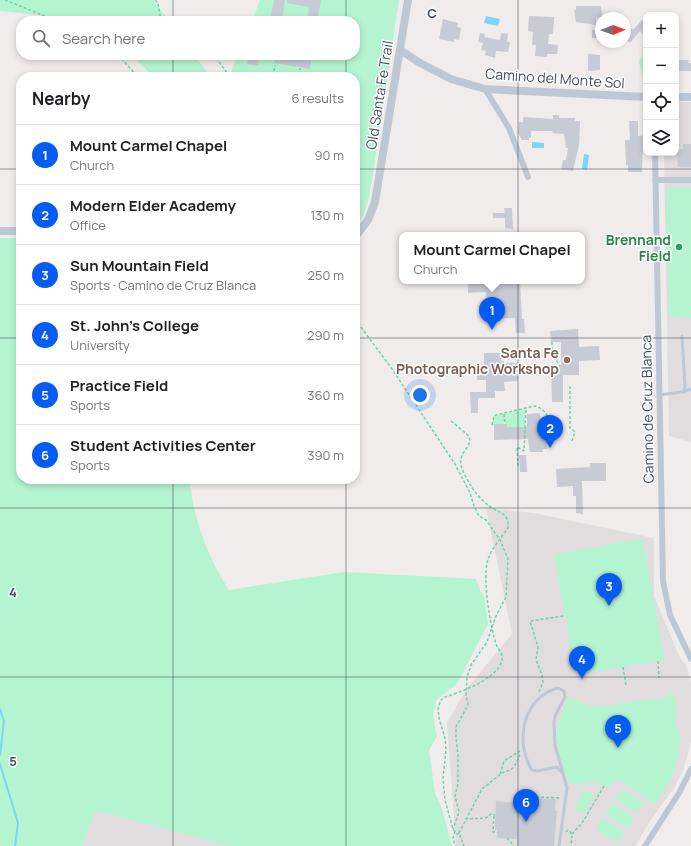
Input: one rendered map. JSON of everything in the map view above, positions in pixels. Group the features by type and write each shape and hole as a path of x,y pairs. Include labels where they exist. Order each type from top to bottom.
{"street":[{"name":"Old Santa Fe Trail","path":"360,230 368,220 375,202 408,0"},
{"name":"Camino del Monte Sol","path":"400,50 420,64 451,79 486,89 643,97"},
{"path":"486,89 509,128 528,177"},
{"path":"679,97 691,97"},
{"name":"Camino de Cruz Blanca","path":"655,156 662,581 670,615 691,660"},
{"path":"655,180 691,180"},
{"path":"0,232 16,231"},
{"path":"645,846 679,793 691,769"}],"lane":[{"path":"682,336 684,392"},
{"path":"659,395 684,392 691,389"},
{"path":"559,846 567,788 561,771 555,744 555,716 565,701 564,692 558,688 551,690 534,702 526,723 523,744 526,760 532,770 538,771 556,767 561,771"}],"path":[{"path":"5,0 45,16"},
{"path":"155,0 158,3 160,16"},
{"path":"123,60 133,72"},
{"path":"218,60 227,72"},
{"path":"274,71 275,65"},
{"path":"299,72 300,68"},
{"path":"360,326 392,369 404,390 427,421 460,471 479,516 486,520 500,540 508,559 506,596 487,642 471,665 467,677 466,689 468,705 456,727 458,784 455,796 459,812 453,838 455,846"},
{"path":"552,342 552,354 560,366"},
{"path":"547,354 561,354"},
{"path":"570,386 570,428 575,434 572,441"},
{"path":"492,425 494,416 534,406 543,408 554,437 547,437"},
{"path":"518,466 517,447 524,450 526,408"},
{"path":"504,414 505,424"},
{"path":"451,421 469,436 470,444 462,458 461,465 472,488 488,505 506,516 508,528 488,559 485,585 492,627 496,644 501,651 502,660 495,671 484,681 444,697 438,708 446,749 444,779 445,800 454,830 457,834 458,833 464,846"},
{"path":"534,702 543,682 536,660 538,647 530,621 533,619 555,619 564,616"},
{"path":"658,661 659,678"},
{"path":"623,667 626,685"},
{"path":"458,833 482,789 500,774 514,766 522,750 523,744"},
{"path":"500,774 504,761 522,750"},
{"path":"571,846 572,834 592,808 604,786"},
{"path":"537,798 537,796 560,798"},
{"path":"465,819 486,818 491,814 495,815 493,832 498,832"},
{"path":"560,836 568,830 572,834"},
{"path":"507,838 514,846"}],"shaded area":[{"path":"679,102 691,102 691,442 669,436 664,156 679,156"},
{"path":"486,508 534,513 654,538 654,596 677,651 682,661 685,663 689,675 691,684 691,741 684,768 674,788 648,824 636,846 456,846 447,723 466,689 512,634"},
{"path":"94,809 229,846 82,846"}],"green space":[{"path":"0,0 153,0 165,16 48,16 0,11"},
{"path":"260,0 399,0 370,193 365,211 360,221 360,72 231,72 236,60 360,60 360,16 254,16"},
{"path":"643,56 643,74 639,63"},
{"path":"136,60 198,60 207,72 149,72"},
{"name":"Brennand Field","path":"667,187 691,187 691,318 669,317 666,224"},
{"path":"0,238 16,238 16,484 190,484 198,523 208,551 229,590 344,572 476,579 480,591 484,596 488,624 457,684 436,700 433,715 437,737 429,750 435,793 442,809 452,846 228,846 95,810 82,846 0,846"},
{"path":"525,409 525,427 507,427 507,424 505,424 505,414"},
{"path":"504,414 504,424 492,425 494,416"},
{"path":"641,539 643,541 664,657 662,660 577,675 575,673 554,554"},
{"path":"671,692 675,698 676,726 680,736 678,758 673,775 655,804 618,779 609,787 591,782 569,783 560,760 557,740 560,719 569,697 589,705 604,706 639,700 664,698"},
{"path":"584,789 594,794 584,814 575,809"},
{"path":"622,789 644,803 637,813 615,799"},
{"path":"612,803 634,818 627,828 605,814"},
{"path":"602,818 624,832 617,843 595,828"}],"water":[{"path":"486,16 500,19 498,26 484,23"},
{"path":"532,142 544,143 544,148 532,148"},
{"path":"584,154 589,155 587,170 582,169"}],"building":[{"path":"274,0 285,0 283,16 271,16"},
{"path":"287,0 321,0 318,16 308,16 309,7 287,3"},
{"path":"576,6 601,6 602,12 595,12 595,25 576,22 574,10 576,10"},
{"path":"529,16 554,17 553,34 549,34 548,44 558,45 557,54 547,54 547,57 535,56 536,45 532,45 533,32 528,31"},
{"path":"443,19 458,23 457,27 461,28 459,40 454,39 454,42 439,39"},
{"path":"642,20 643,21 643,34 640,31 631,42 631,28 633,30"},
{"path":"592,30 595,30 595,38 592,38"},
{"path":"480,33 485,34 484,37 500,40 501,33 508,34 507,42 510,42 508,52 496,51 495,58 485,55 486,51 481,50 483,43 478,42"},
{"path":"588,54 600,55 600,70 588,71"},
{"path":"248,60 259,60 258,66 247,64"},
{"path":"275,60 311,60 310,69 274,63"},
{"path":"679,60 689,60 688,63 691,63 691,71 679,71"},
{"path":"553,115 559,115 559,118 575,118 575,121 580,121 579,145 573,171 561,169 563,160 566,160 568,148 566,148 564,134 552,133 553,131 531,131 531,138 529,138 529,140 522,140 518,133 519,122 523,122 523,117 553,119"},
{"path":"629,121 638,121 638,136 643,135 642,172 628,172 628,165 626,165 625,140 630,140"},
{"path":"683,144 691,144 691,167 678,167 677,156 679,156 679,149 683,149"},
{"path":"504,208 512,208 513,229 505,228 505,218 493,218 493,213 505,213"},
{"path":"468,284 520,284 522,319 524,319 525,333 516,333 515,318 488,319 486,292 468,293"},
{"path":"578,329 579,347 599,346 600,360 579,361 579,375 563,375 563,402 552,402 551,367 561,366 561,342 551,342 550,331"},
{"path":"484,353 501,353 501,361 504,361 504,363 518,363 518,381 504,382 505,391 495,391 495,398 478,398 478,413 471,413 470,392 486,392 486,380 477,380 477,370 484,370"},
{"path":"540,413 540,418 544,419 547,449 542,449 543,452 530,452 528,439 494,440 494,424 507,424 507,427 527,427 527,414"},
{"path":"519,455 526,455 527,472 520,472"},
{"path":"590,463 606,463 606,481 582,481 583,514 576,513 576,496 573,496 573,486 557,487 556,469 590,467"},
{"path":"533,798 556,799 555,811 557,811 554,846 517,846 517,839 497,838 498,830 495,830 496,801 532,804"}],"waterway":[{"path":"0,709 4,721 0,755"},
{"path":"0,764 18,823 15,846"}],"place":[{"name":"Brennand Field","path":"679,247"},
{"name":"Mount Carmel Chapel","path":"492,330"},
{"name":"Santa Fe Photographic Workshop","path":"567,360"},
{"name":"Modern Elder Academy","path":"550,448"},
{"name":"Sun Mountain Field","path":"609,606"},
{"name":"St. John's College","path":"582,679"},
{"name":"Practice Field","path":"618,748"},
{"name":"Student Activities Center","path":"526,822"}]}
